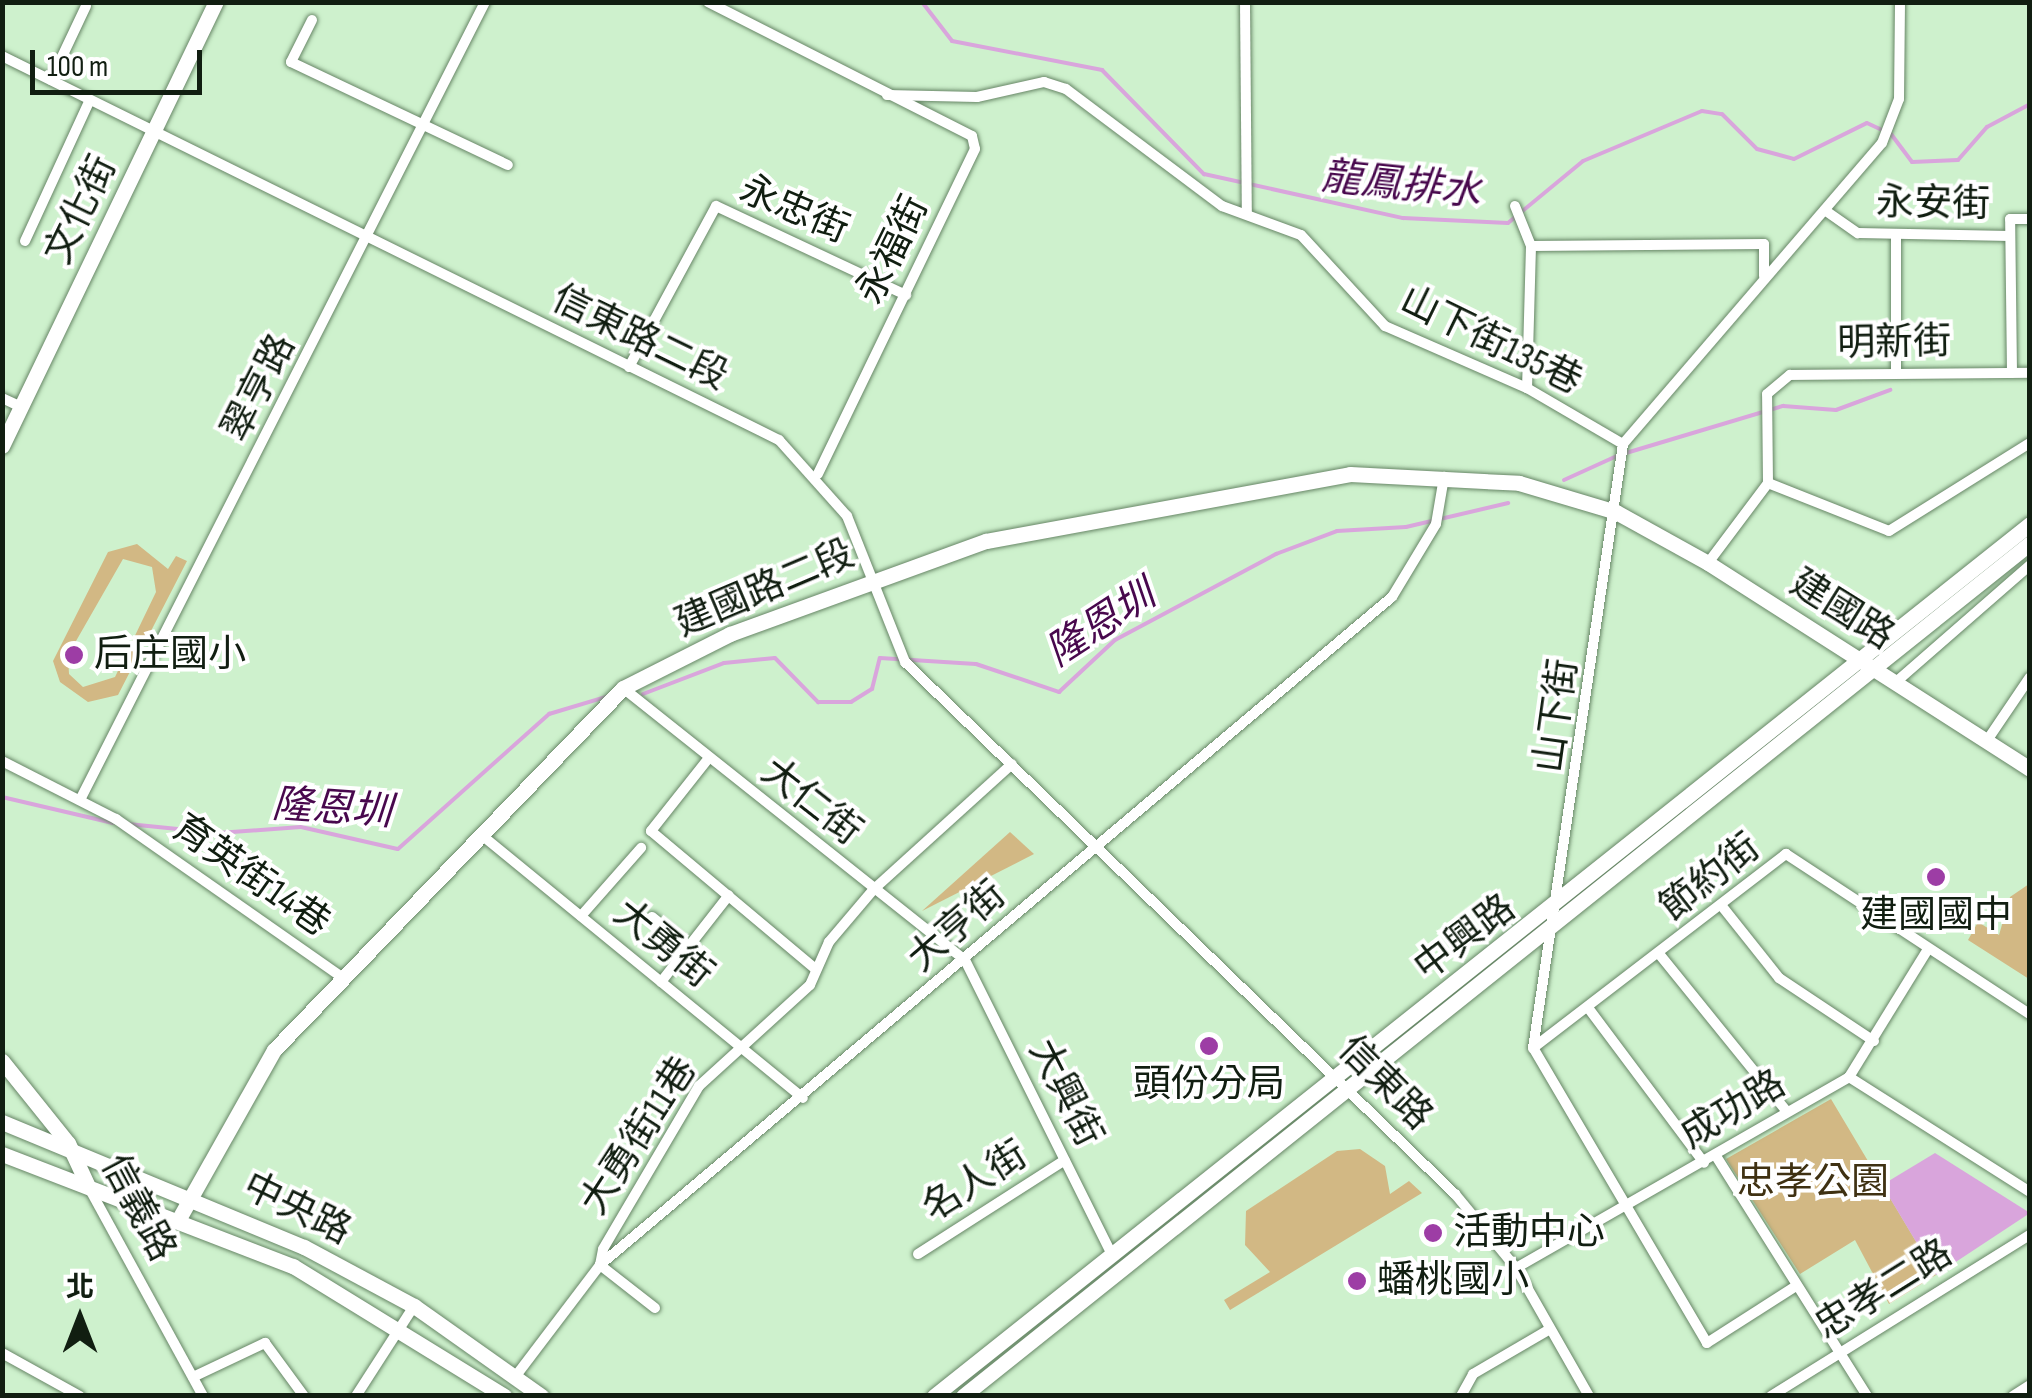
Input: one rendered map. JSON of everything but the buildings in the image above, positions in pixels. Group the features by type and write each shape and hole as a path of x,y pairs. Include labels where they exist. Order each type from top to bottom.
{"street":[{"name":"文化街","path":"2,446 216,2"},
{"name":"翠亨路","path":"81,798 485,2"},
{"path":"708,2 887,94"},
{"path":"1245,2 1247,207"},
{"path":"1623,451 1764,277 1882,143 1890,124 1900,2"},
{"path":"50,80 86,6"},
{"path":"312,20 291,62 508,165"},
{"name":"信東路二段","path":"2,56 778,440 818,474 875,577 904,660 1096,847"},
{"name":"山下街135巷","path":"887,94 977,97 1044,82 1095,106 1222,206 1247,207 1301,235 1384,326 1526,388 1623,451"},
{"name":"永福街","path":"818,474 974,148 972,136 887,94"},
{"path":"25,241 90,100"},
{"name":"永忠街","path":"629,367 716,206 906,294"},
{"path":"1516,208 1531,246 1526,388"},
{"name":"永安街","path":"1826,211 1858,233 2010,236 2010,220 2030,220"},
{"path":"1896,234 1896,372"},
{"path":"2010,236 2012,373"},
{"path":"1531,246 1764,244 1764,277"},
{"name":"明新街","path":"1768,483 1767,394 1790,374 2030,373"},
{"path":"2,398 20,407"},
{"path":"1708,563 1768,483 1889,531 2030,443"},
{"name":"山下街","path":"1533,1048 1560,906 1623,451"},
{"name":"建國路二段","path":"181,1215 274,1050 484,836 622,688 875,577 986,541 1162,505 1350,474 1444,476 1519,483 1616,512"},
{"name":"大亨街","path":"515,1377 600,1266 1392,597 1436,520 1444,476"},
{"name":"建國路","path":"1616,512 1708,563 2030,769"},
{"name":"中興路","path":"963,1396 1342,1080 2030,524"},
{"path":"1896,682 2027,555"},
{"name":"中興路","path":"934,1396 1111,1253 1342,1080 1556,929 1876,670 2027,555"},
{"path":"1986,742 2030,676"},
{"name":"大仁街","path":"622,688 965,960"},
{"path":"708,759 650,831 814,968"},
{"name":"育英街14巷","path":"2,761 81,798 119,822 342,977"},
{"name":"大勇街11巷","path":"600,1266 699,1086 739,1045 810,985 814,968 874,889 1012,764"},
{"name":"大勇街","path":"484,836 803,1098"},
{"name":"信東路","path":"1096,847 1342,1080 1516,1268 1589,1396"},
{"path":"581,916 641,848"},
{"name":"節約街","path":"1533,1048 1660,955 1786,854 2030,1014"},
{"path":"661,982 729,895"},
{"path":"1721,905 1779,978 1874,1042"},
{"path":"652,917 689,947"},
{"name":"成功路","path":"1516,1268 1850,1077 1928,949"},
{"path":"1660,955 1787,1112"},
{"name":"大興街","path":"965,960 1111,1253"},
{"path":"1589,1009 1704,1163"},
{"path":"1533,1048 1707,1343 1796,1286"},
{"name":"信義路","path":"2,1061 68,1143 86,1184 203,1396"},
{"path":"1850,1077 2030,1192"},
{"name":"中央路","path":"2,1122 68,1143 191,1194 414,1306 541,1396"},
{"name":"中央路","path":"2,1154 181,1215 404,1330 504,1396"},
{"path":"1716,1156 1867,1396"},
{"name":"名人街","path":"918,1254 1064,1160"},
{"name":"忠孝二路","path":"1771,1396 2030,1236"},
{"path":"600,1266 655,1308"},
{"path":"356,1396 404,1330 414,1306"},
{"path":"1461,1396 1472,1374 1550,1329"},
{"path":"193,1376 265,1343 304,1396"},
{"path":"2,1353 80,1396"},
{"path":"2013,1396 2030,1385"}],"green space":[{"path":"137,544 168,569 176,556 187,561 118,695 88,702 60,682 53,661 108,552","holes":["123,559 152,567 156,592 115,677 83,687 69,674 68,655"]},
{"path":"1010,832 1034,854 922,911"},
{"path":"2030,884 2029,979 1968,940 1978,922 1999,935 2010,897"},
{"name":"忠孝公園","path":"1831,1099 1936,1275 1889,1304 1855,1240 1800,1274 1726,1159"},
{"path":"1360,1149 1385,1166 1390,1194 1409,1181 1422,1193 1230,1310 1224,1300 1270,1272 1245,1245 1246,1211 1337,1151"}],"shaded area":[{"path":"1935,1153 2030,1213 1936,1275 1882,1185"}],"waterway":[{"name":"龍鳳排水","path":"922,2 952,41 1102,70 1204,174 1403,218 1508,223 1583,161 1702,111 1722,114 1757,149 1794,159 1867,123 1891,134 1912,162 1958,160 1987,127 2030,104"},
{"name":"隆恩圳","path":"1626,453 1783,406 1836,410 1890,390"},
{"name":"隆恩圳","path":"1564,480 1617,456"},
{"name":"隆恩圳","path":"643,694 724,663 775,658 818,702 851,702 872,689 880,658 976,664 1059,692 1115,640 1276,554 1337,531 1406,527 1508,503"},
{"name":"隆恩圳","path":"128,824 218,833 301,827 398,849 549,714 609,696"},
{"name":"隆恩圳","path":"2,797 113,823"}],"place":[{"name":"后庄國小","path":"74,655"},
{"name":"建國國中","path":"1936,877"},
{"name":"頭份分局","path":"1209,1046"},
{"name":"活動中心","path":"1433,1233"},
{"name":"蟠桃國小","path":"1357,1281"}]}
